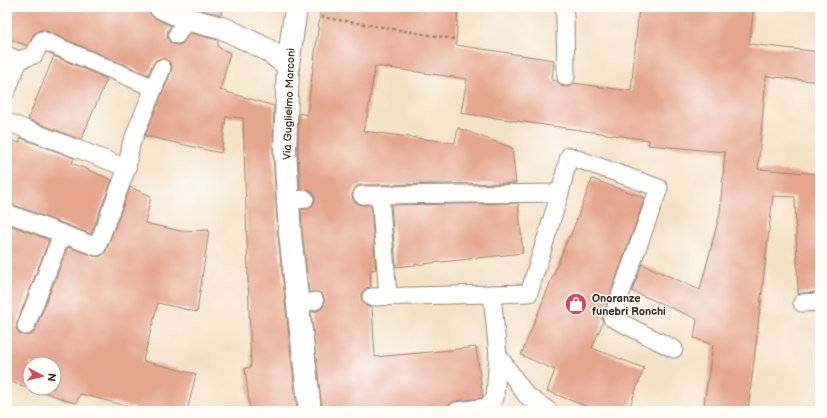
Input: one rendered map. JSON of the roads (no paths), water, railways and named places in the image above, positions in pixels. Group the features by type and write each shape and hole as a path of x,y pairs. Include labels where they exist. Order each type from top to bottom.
{"street":[{"path":"160,7 182,27 225,29 266,49 288,65"},
{"name":"Via Guglielmo Marconi","path":"295,10 288,65 285,150 296,200 290,234 306,303 310,411"}],"lane":[{"path":"564,7 566,17 566,77"},
{"path":"7,90 13,57 34,55 42,40 154,88"},
{"path":"7,213 97,247 127,168 131,144 162,68"},
{"path":"7,122 127,168"},
{"path":"380,195 380,296 492,294 529,293 560,193 568,156 659,188 612,318 674,349"},
{"path":"362,195 560,193"},
{"path":"26,326 62,234"},
{"path":"457,411 488,407 495,398 498,355 492,294"},
{"path":"802,303 820,302"},
{"path":"498,355 526,395 549,411"}],"place":[{"name":"Onoranze funebri Ronchi","path":"576,304"}]}
